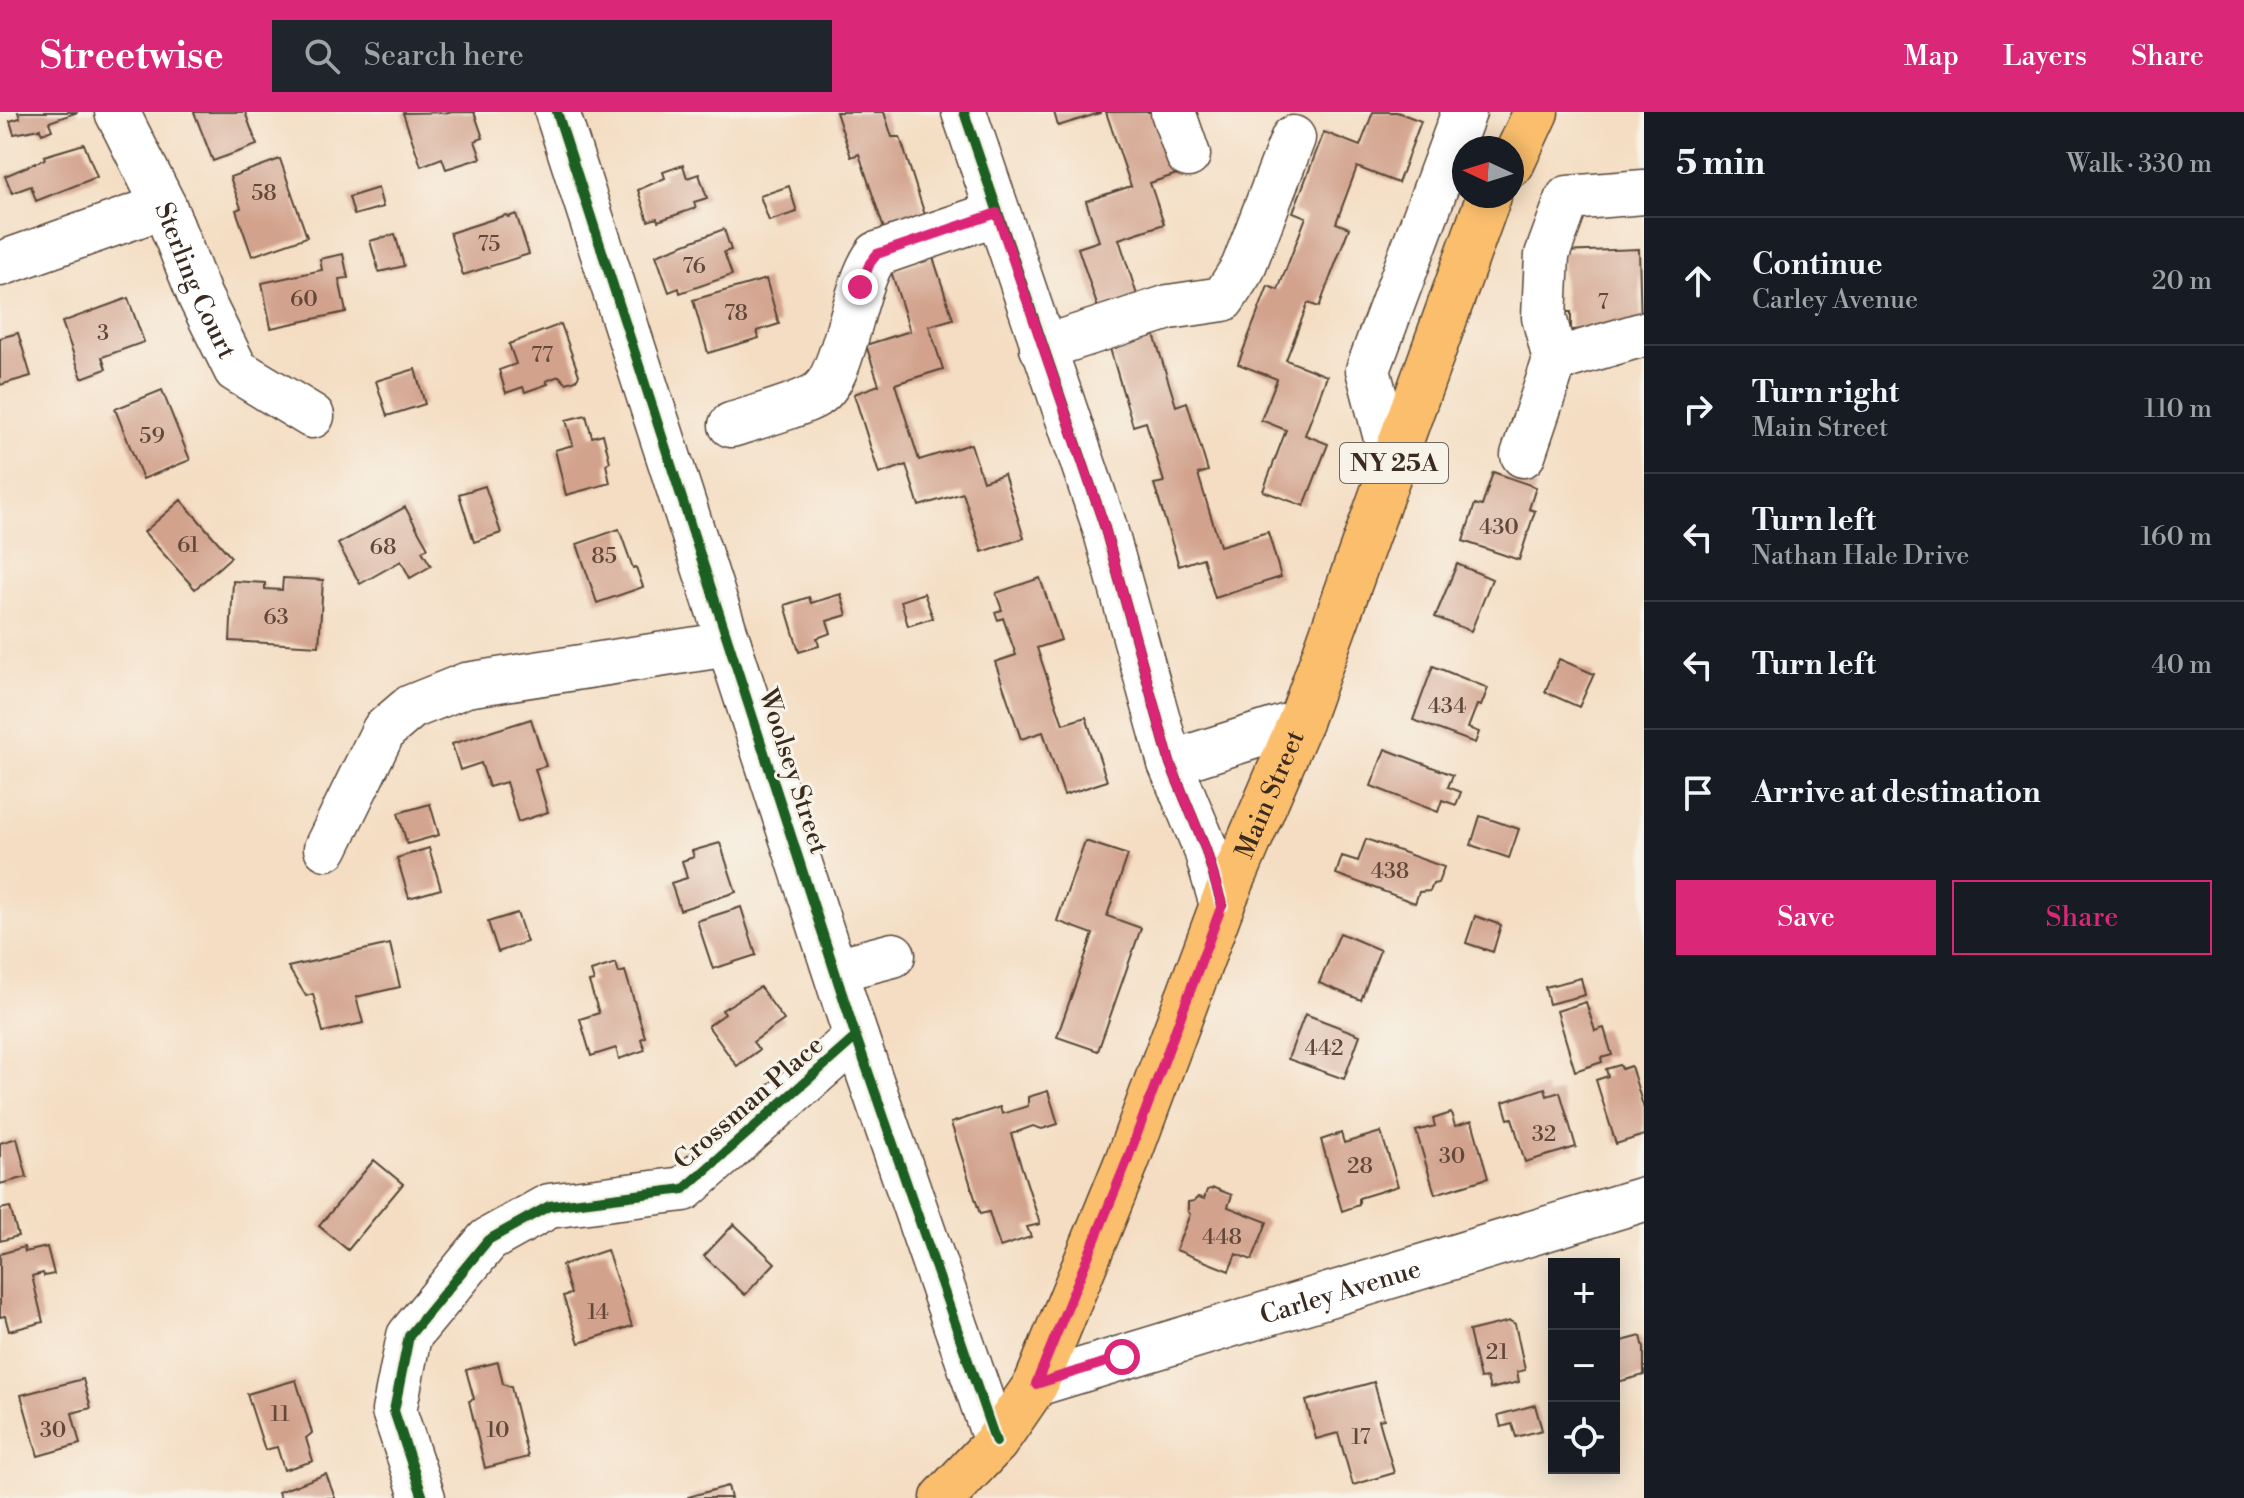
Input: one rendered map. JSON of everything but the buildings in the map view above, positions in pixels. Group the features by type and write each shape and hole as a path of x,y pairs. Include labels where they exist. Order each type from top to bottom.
{"main road":[{"path":"1500,136 1505,112"},
{"path":"1524,138 1536,112"},
{"name":"Main Street","path":"943,1498 996,1442 1036,1384 1127,1161 1222,905 1300,722 1486,208"}],"street":[{"name":"Sterling Court","path":"117,112 164,206 200,297 236,370 312,416"},
{"name":"Woolsey Street","path":"557,112 856,1037 996,1442"},
{"path":"964,112 1104,525 1170,763 1206,850 1222,905"},
{"path":"1173,112 1188,155"},
{"path":"1393,465 1368,370 1464,112"},
{"path":"1042,348 1169,307 1223,299 1243,268 1293,138"},
{"path":"1523,455 1555,360 1544,317 1547,255 1568,198 1644,192"},
{"path":"0,264 164,206"},
{"path":"731,425 817,395 830,383 860,287 877,254 997,213"},
{"path":"1555,360 1644,334"},
{"path":"326,848 384,730 411,707 466,685 729,644"},
{"path":"1170,763 1300,722"},
{"path":"835,970 893,955"},
{"name":"Crossman Place","path":"423,1498 394,1411 409,1336 488,1240 549,1206 684,1189 856,1037"},
{"name":"Carley Avenue","path":"1036,1384 1644,1199"}],"cycle path":[{"path":"557,112 856,1037 996,1442"},
{"path":"964,112 1104,525 1170,763 1206,850 1222,905"},
{"path":"423,1498 394,1411 409,1336 488,1240 549,1206 684,1189 856,1037"}],"route":[{"path":"860,287 877,254 997,213 1104,525 1170,763 1206,850 1222,905 1127,1161 1036,1384 1122,1357"}]}
